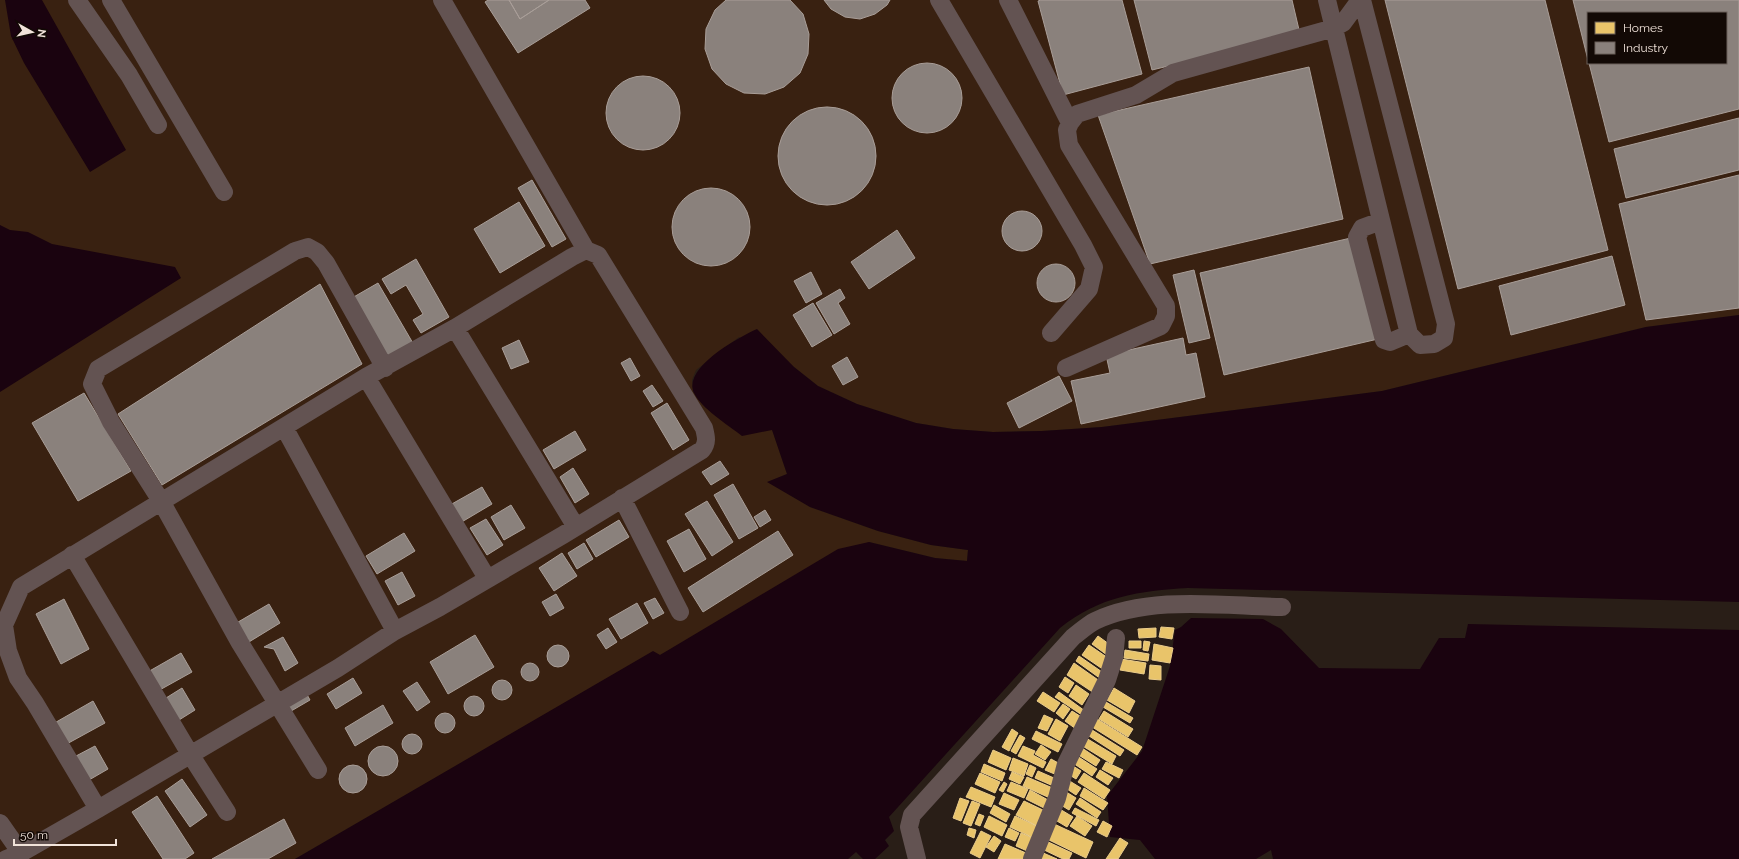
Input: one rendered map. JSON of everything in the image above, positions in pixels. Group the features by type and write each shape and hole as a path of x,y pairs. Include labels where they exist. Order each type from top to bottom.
{"street":[{"path":"111,0 224,192"},
{"path":"0,823 13,856 98,809 338,668 396,631 440,607 576,527 702,450 705,446 706,439 704,428 598,256 586,250 442,0"},
{"path":"940,0 1084,245 1094,267 1088,289 1051,333"},
{"path":"1008,0 1070,122"},
{"path":"1327,0 1409,334 1420,344 1434,344 1444,338 1446,324 1361,0"},
{"path":"1066,368 1161,326 1166,316 1166,306 1069,145 1067,130 1070,122 1077,114 1136,95 1173,73 1334,28 1343,23 1361,0"},
{"path":"84,2 158,124"},
{"path":"1381,220 1362,228 1357,237 1384,340 1390,342 1409,334"},
{"path":"318,770 276,704 240,643 161,501 112,422 92,384 98,369 295,251 308,247 317,252 326,263 384,368"},
{"path":"98,809 35,703 18,678 8,651 4,626 21,587 366,377 455,328 586,250"},
{"path":"455,328 576,527"},
{"path":"366,377 487,578"},
{"path":"284,427 396,631"},
{"path":"622,498 680,612"},
{"path":"72,555 190,754 227,812"},
{"path":"917,859 909,828 912,815 1073,637 1094,622 1117,613 1174,604 1282,607"},
{"path":"1032,859 1057,798 1066,764 1107,680 1114,658 1116,638"}],"shaded area":[{"path":"0,0 1739,0 1739,315 1646,327 1382,391 1102,427 1042,431 993,432 953,429 916,423 857,404 818,386 794,367 739,337 696,370 692,380 693,392 772,429 787,474 768,482 810,507 878,531 931,545 968,550 967,561 935,558 869,542 660,655 653,652 295,859 0,859"},
{"path":"5,0 42,0 126,150 90,172 24,63 11,36"},
{"path":"0,225 10,230 28,232 52,244 175,267 181,278 0,392"},
{"path":"1739,315 1739,602 1188,588 1153,591 1121,597 1105,602 1075,617 1060,628 889,817 894,831 885,840 889,846 875,859 863,859 856,852 848,859 295,859 653,651 660,655 838,549 869,542 935,558 967,561 968,550 931,545 878,531 810,507 767,482 787,474 772,430 742,436 715,416 697,399 694,393 693,383 696,374 714,355 726,346 757,329 794,367 818,386 857,404 916,423 953,429 993,432 1042,431 1102,427 1382,391 1646,327"},
{"path":"1191,618 1263,619 1281,629 1319,668 1420,669 1439,638 1465,638 1468,624 1739,630 1739,859 1273,859 1271,850 1256,859 1155,859 1140,840 1110,837 1107,796 1142,751 1170,666 1175,630"}],"building: Homes":[{"path":"1161,627 1174,628 1172,639 1159,637"},
{"path":"1156,628 1156,637 1139,638 1138,629"},
{"path":"1098,636 1113,647 1107,655 1092,644"},
{"path":"1129,641 1141,641 1141,648 1129,648"},
{"path":"1144,641 1150,642 1148,651 1143,650"},
{"path":"1154,644 1173,648 1170,663 1152,660"},
{"path":"1089,645 1111,660 1104,670 1082,655"},
{"path":"1125,650 1149,654 1148,661 1124,658"},
{"path":"1079,656 1105,674 1101,679 1076,661"},
{"path":"1121,659 1146,663 1144,674 1120,670"},
{"path":"1074,663 1101,682 1094,693 1067,675"},
{"path":"1150,665 1161,666 1161,680 1149,679"},
{"path":"1065,677 1074,683 1068,693 1059,687"},
{"path":"1076,685 1089,694 1082,705 1069,696"},
{"path":"1114,688 1135,701 1129,713 1107,700"},
{"path":"1043,692 1060,703 1054,712 1037,701"},
{"path":"1059,692 1085,711 1082,715 1055,697"},
{"path":"1106,702 1133,718 1130,723 1103,707"},
{"path":"1063,704 1070,709 1063,719 1056,713"},
{"path":"1072,711 1083,718 1076,729 1065,721"},
{"path":"1104,711 1133,729 1128,737 1099,719"},
{"path":"1044,715 1053,719 1047,731 1038,728"},
{"path":"1094,717 1142,747 1137,755 1089,725"},
{"path":"1056,719 1068,726 1060,741 1048,734"},
{"path":"1089,728 1124,750 1120,756 1086,734"},
{"path":"1012,729 1018,733 1009,751 1002,747"},
{"path":"1036,731 1062,744 1058,752 1032,739"},
{"path":"1020,735 1025,738 1016,754 1011,751"},
{"path":"1086,738 1116,756 1112,764 1081,745"},
{"path":"1041,745 1051,752 1045,760 1035,754"},
{"path":"1023,746 1035,751 1033,755 1046,762 1043,768 1018,756"},
{"path":"1082,748 1100,760 1096,766 1077,754"},
{"path":"993,750 1011,758 1006,770 988,762"},
{"path":"1077,756 1097,769 1092,776 1073,763"},
{"path":"1013,758 1028,764 1024,776 1009,770"},
{"path":"1051,759 1062,765 1057,775 1045,770"},
{"path":"1106,762 1123,770 1119,778 1102,769"},
{"path":"984,764 1005,773 1002,781 981,772"},
{"path":"1030,765 1036,768 1032,777 1026,774"},
{"path":"1073,766 1081,771 1076,779 1068,774"},
{"path":"1100,770 1113,778 1108,785 1096,777"},
{"path":"1038,771 1054,778 1051,785 1035,778"},
{"path":"1012,772 1024,777 1020,784 1009,779"},
{"path":"980,773 1000,782 995,793 975,784"},
{"path":"1084,773 1110,790 1104,799 1078,782"},
{"path":"1027,777 1055,789 1050,798 1023,786"},
{"path":"1068,780 1081,788 1076,795 1064,787"},
{"path":"1004,782 1007,784 1003,792 999,790"},
{"path":"1011,782 1028,789 1024,798 1007,791"},
{"path":"971,787 995,797 991,807 966,797"},
{"path":"1084,788 1108,803 1103,810 1080,796"},
{"path":"1030,790 1048,800 1044,808 1026,799"},
{"path":"1063,790 1076,798 1069,810 1056,802"},
{"path":"1004,793 1019,800 1014,810 999,804"},
{"path":"960,798 969,801 961,821 953,818"},
{"path":"1080,798 1101,812 1097,818 1076,804"},
{"path":"972,801 980,804 971,826 963,823"},
{"path":"1024,801 1045,811 1037,826 1016,815"},
{"path":"994,805 1010,814 1006,822 990,813"},
{"path":"1058,808 1073,817 1067,827 1052,818"},
{"path":"1075,808 1099,820 1096,826 1072,813"},
{"path":"979,814 984,816 980,826 975,824"},
{"path":"989,816 1007,825 1002,836 984,827"},
{"path":"1015,816 1041,828 1036,839 1010,827"},
{"path":"1077,816 1092,826 1085,836 1070,826"},
{"path":"1103,821 1112,826 1107,837 1097,832"},
{"path":"1052,823 1093,842 1086,858 1045,838"},
{"path":"969,828 976,830 974,838 967,835"},
{"path":"1009,828 1019,833 1015,841 1005,837"},
{"path":"981,831 991,836 980,858 970,853"},
{"path":"1021,833 1040,841 1034,854 1016,846"},
{"path":"994,836 1001,841 994,852 986,847"},
{"path":"1120,838 1128,843 1118,859 1106,859"},
{"path":"1044,840 1072,853 1069,859 1063,859 1040,848"},
{"path":"1005,844 1026,853 1023,859 998,859"},
{"path":"1041,852 1057,859 1038,859"}],"building: Industry":[{"path":"488,0 509,0 520,19 549,0 585,0 590,8 518,53 485,2"},
{"path":"509,0 549,0 520,19"},
{"path":"726,0 790,0 803,14 809,34 808,54 800,73 784,87 765,94 744,93 726,84 712,69 705,49 706,29 715,10"},
{"path":"824,0 890,0 887,5 875,14 860,19 845,17 831,9"},
{"path":"1122,0 1142,74 1063,95 1038,1"},
{"path":"1134,0 1292,0 1300,34 1152,70"},
{"path":"1385,0 1545,0 1608,250 1458,289"},
{"path":"1573,0 1739,0 1739,109 1609,142 1589,64 1727,64 1727,12 1587,12 1587,56"},
{"path":"927,63 940,66 952,73 959,85 962,98 959,111 952,123 940,130 927,133 914,130 902,123 895,111 892,98 895,85 902,73 914,66"},
{"path":"1309,67 1343,219 1150,264 1098,115"},
{"path":"636,76 650,76 664,82 674,92 680,106 678,127 674,134 664,144 650,150 636,150 622,144 612,134 606,120 606,106 612,92 622,82"},
{"path":"827,107 846,111 862,121 872,137 876,156 872,175 862,191 846,201 827,205 808,201 792,191 782,175 778,156 782,137 792,121 808,111"},
{"path":"1739,118 1739,170 1626,198 1614,149"},
{"path":"1739,175 1739,308 1646,320 1619,204"},
{"path":"532,180 566,239 552,247 518,188"},
{"path":"711,188 726,191 739,199 747,212 750,227 747,242 739,255 726,263 711,266 696,263 683,255 675,242 672,227 675,212 683,199 696,191"},
{"path":"519,202 545,246 500,273 474,229"},
{"path":"1026,211 1033,214 1039,220 1042,231 1041,239 1033,248 1026,251 1018,251 1011,248 1003,239 1002,227 1005,220 1014,212"},
{"path":"897,230 915,258 869,289 851,262"},
{"path":"1355,237 1378,339 1224,375 1200,273"},
{"path":"1612,256 1625,305 1511,335 1499,286"},
{"path":"416,259 449,317 421,333 413,320 423,314 406,285 391,294 382,279"},
{"path":"1052,264 1060,264 1067,267 1072,272 1075,283 1072,294 1067,299 1060,302 1052,302 1045,299 1040,294 1037,287 1037,279 1040,272 1045,267"},
{"path":"1194,270 1210,338 1189,343 1173,275"},
{"path":"811,272 822,294 806,303 794,281"},
{"path":"378,283 414,345 387,360 352,298"},
{"path":"320,284 362,364 162,485 118,414"},
{"path":"840,289 845,298 838,303 850,324 834,334 816,303"},
{"path":"813,303 832,335 812,347 793,315"},
{"path":"1183,338 1186,355 1196,353 1205,397 1081,424 1071,381 1110,373 1106,355"},
{"path":"519,340 529,362 511,369 502,348"},
{"path":"847,357 858,377 843,385 832,366"},
{"path":"630,358 640,376 631,381 621,363"},
{"path":"1059,376 1072,401 1019,428 1007,403"},
{"path":"652,385 663,401 653,407 643,391"},
{"path":"84,393 131,471 78,501 32,423"},
{"path":"667,403 689,440 673,450 651,413"},
{"path":"575,431 586,450 554,469 543,450"},
{"path":"720,461 729,474 711,485 702,472"},
{"path":"573,468 589,494 575,503 560,477"},
{"path":"733,484 758,528 739,539 714,495"},
{"path":"482,487 492,504 460,523 450,505"},
{"path":"707,501 733,542 712,556 685,514"},
{"path":"511,505 525,528 504,540 491,517"},
{"path":"765,510 771,520 760,527 754,517"},
{"path":"486,519 503,545 487,555 470,528"},
{"path":"619,520 629,537 596,557 586,540"},
{"path":"689,529 706,559 684,572 667,541"},
{"path":"778,531 793,555 703,612 688,588"},
{"path":"404,533 415,551 377,574 366,556"},
{"path":"584,543 593,559 577,569 568,553"},
{"path":"562,553 577,576 554,591 539,568"},
{"path":"402,572 415,596 398,605 385,581"},
{"path":"556,594 564,608 550,616 542,602"},
{"path":"655,598 664,613 653,619 644,603"},
{"path":"64,599 89,649 61,664 36,614"},
{"path":"637,603 648,623 621,639 609,619"},
{"path":"269,604 280,623 244,645 233,625"},
{"path":"608,628 617,642 606,649 597,635"},
{"path":"475,635 494,667 448,694 430,662"},
{"path":"283,637 298,663 285,671 274,649 264,647"},
{"path":"558,645 566,648 569,656 566,664 558,667 550,664 547,656 550,648"},
{"path":"181,653 192,672 156,692 146,673"},
{"path":"526,663 534,663 539,668 537,679 534,681 526,681 521,676 521,668"},
{"path":"353,678 362,693 336,709 327,694"},
{"path":"502,680 509,683 512,690 509,697 502,700 495,697 492,690 495,683"},
{"path":"417,682 430,702 417,711 403,691"},
{"path":"182,688 195,710 179,720 166,698"},
{"path":"305,691 310,700 286,714 281,706"},
{"path":"474,696 481,699 484,706 481,713 474,716 467,713 464,706 467,699"},
{"path":"93,701 105,723 63,746 51,725"},
{"path":"383,705 393,723 355,746 345,728"},
{"path":"445,713 452,716 455,723 452,730 445,733 438,730 435,723 438,716"},
{"path":"412,734 419,737 422,744 419,751 412,754 405,751 402,744 405,737"},
{"path":"95,746 108,769 89,780 76,756"},
{"path":"383,746 393,751 398,761 393,771 383,776 373,771 368,761 373,751"},
{"path":"353,765 363,769 367,779 363,789 353,793 343,789 339,779 343,769"},
{"path":"182,779 207,815 190,827 165,791"},
{"path":"157,796 194,853 185,859 163,859 132,812"},
{"path":"284,819 296,843 268,859 212,859"}]}
